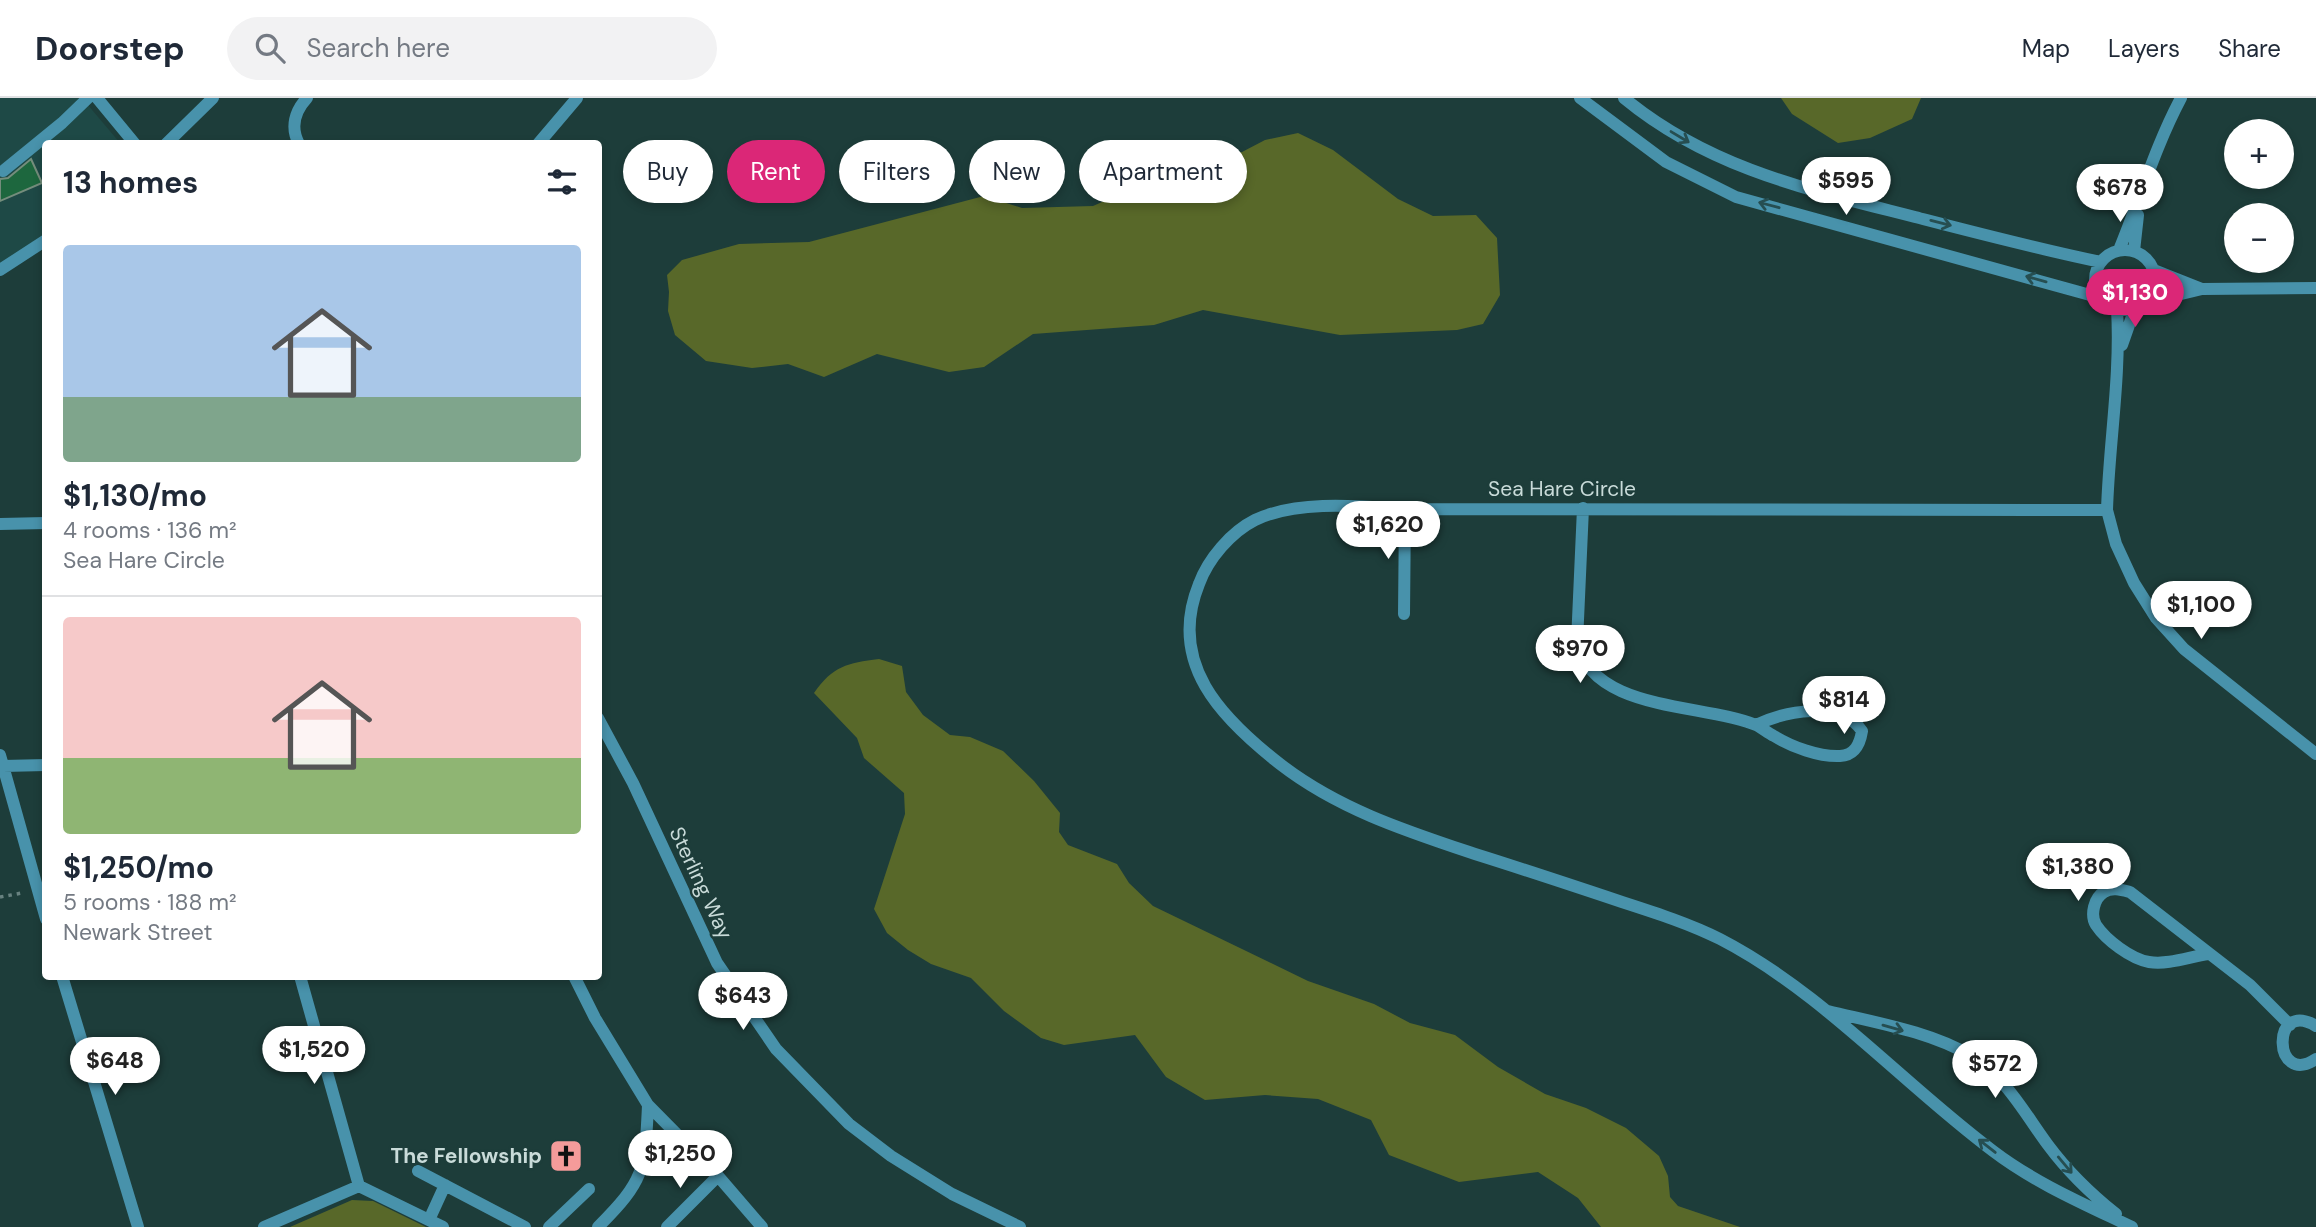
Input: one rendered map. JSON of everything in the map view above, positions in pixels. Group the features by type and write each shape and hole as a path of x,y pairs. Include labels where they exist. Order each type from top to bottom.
{"street":[{"path":"3,170 62,123 88,98"},
{"path":"97,98 132,140"},
{"path":"170,140 213,98"},
{"path":"297,140 294,133 295,118 307,98"},
{"path":"541,140 577,98"},
{"path":"1624,98 1646,117 1721,159 1749,171 1820,193 2101,262"},
{"path":"2101,298 2095,280 2101,262 2119,250 2139,201 2153,155 2181,98"},
{"path":"1585,100 1641,146 1703,182 1736,197 2101,298 2117,309 2139,306 2202,289 2316,288"},
{"path":"1814,217 1820,193"},
{"path":"2134,251 2139,201"},
{"path":"0,270 42,243"},
{"path":"2119,250 2134,251 2149,262 2154,270 2154,288 2139,306 2119,352"},
{"path":"2154,270 2202,289"},
{"path":"2117,309 2119,352 2109,447 2106,510 2116,544 2134,583 2156,618 2184,649 2316,754"},
{"name":"Sea Hare Circle","path":"2106,510 1405,509 1349,506 1289,510 1252,521 1221,548 1204,570 1192,600 1188,633 1192,659 1217,706 1278,763 1339,803 1417,835 1693,927 1749,957 1827,1011 1877,1057 2019,1170 2132,1227"},
{"path":"1583,508 1577,642 1580,659 1589,671 1601,680 1641,697 1756,725 1774,737 1816,753 1847,754 1856,750 1861,741 1862,731 1854,719 1841,715 1792,713 1775,716 1756,725"},
{"path":"1404,614 1405,509"},
{"path":"0,524 42,523"},
{"name":"Sterling Way","path":"602,725 634,783 717,963 776,1049 849,1124 891,1156 952,1194 1020,1227"},
{"path":"42,765 2,761 42,906"},
{"path":"2207,954 2148,962 2132,956 2095,924 2095,903 2104,892 2116,889 2130,892 2250,985 2290,1025"},
{"path":"63,980 138,1227"},
{"path":"301,980 359,1186 443,1227"},
{"path":"576,980 648,1105 718,1176 762,1227"},
{"name":"Sea Hare Circle","path":"1827,1011 1926,1038 1971,1056 1993,1073 2015,1098 2068,1170 2091,1194 2132,1227"},
{"path":"2315,1024 2306,1021 2290,1025 2281,1039 2286,1056 2302,1065 2316,1059"},
{"path":"598,1227 621,1204 642,1171 648,1105"},
{"path":"418,1171 525,1227"},
{"path":"667,1227 718,1176"},
{"path":"429,1220 445,1185"},
{"path":"264,1227 359,1186"},
{"path":"549,1227 589,1189"}],"path":[{"path":"0,897 37,890"}],"shaded area":[{"path":"0,98 82,98 117,140 42,140 42,242 0,270"}],"green space":[{"path":"1781,98 1921,98 1912,119 1870,138 1838,143 1792,114"},
{"path":"1298,133 1333,150 1398,199 1433,216 1476,215 1497,238 1500,295 1483,324 1457,330 1340,335 1203,310 1154,325 1033,334 984,367 949,372 877,354 824,377 788,364 752,368 706,361 675,335 668,311 667,275 682,260 739,244 809,242 969,200 969,203 1006,203 1022,208 1093,206 1100,203 1247,203 1247,149 1265,140"},
{"path":"879,659 902,666 906,692 923,715 950,735 970,737 1003,751 1034,781 1060,813 1059,832 1068,845 1117,864 1129,883 1153,906 1308,981 1374,1004 1410,1023 1455,1035 1498,1067 1545,1094 1586,1108 1626,1128 1659,1156 1668,1176 1670,1197 1678,1206 1740,1227 1601,1227 1578,1198 1538,1172 1459,1182 1389,1155 1371,1120 1318,1099 1265,1095 1205,1100 1166,1077 1135,1035 1064,1045 1041,1038 1004,1011 971,978 931,964 908,950 887,933 874,909 905,814 904,793 864,758 857,738 814,693 834,671 858,662"},
{"path":"352,1200 373,1201 426,1227 290,1227"}],"building":[{"path":"31,159 42,183 0,201 0,179 8,178"}],"place":[{"name":"The Fellowship","path":"566,1156"}]}
